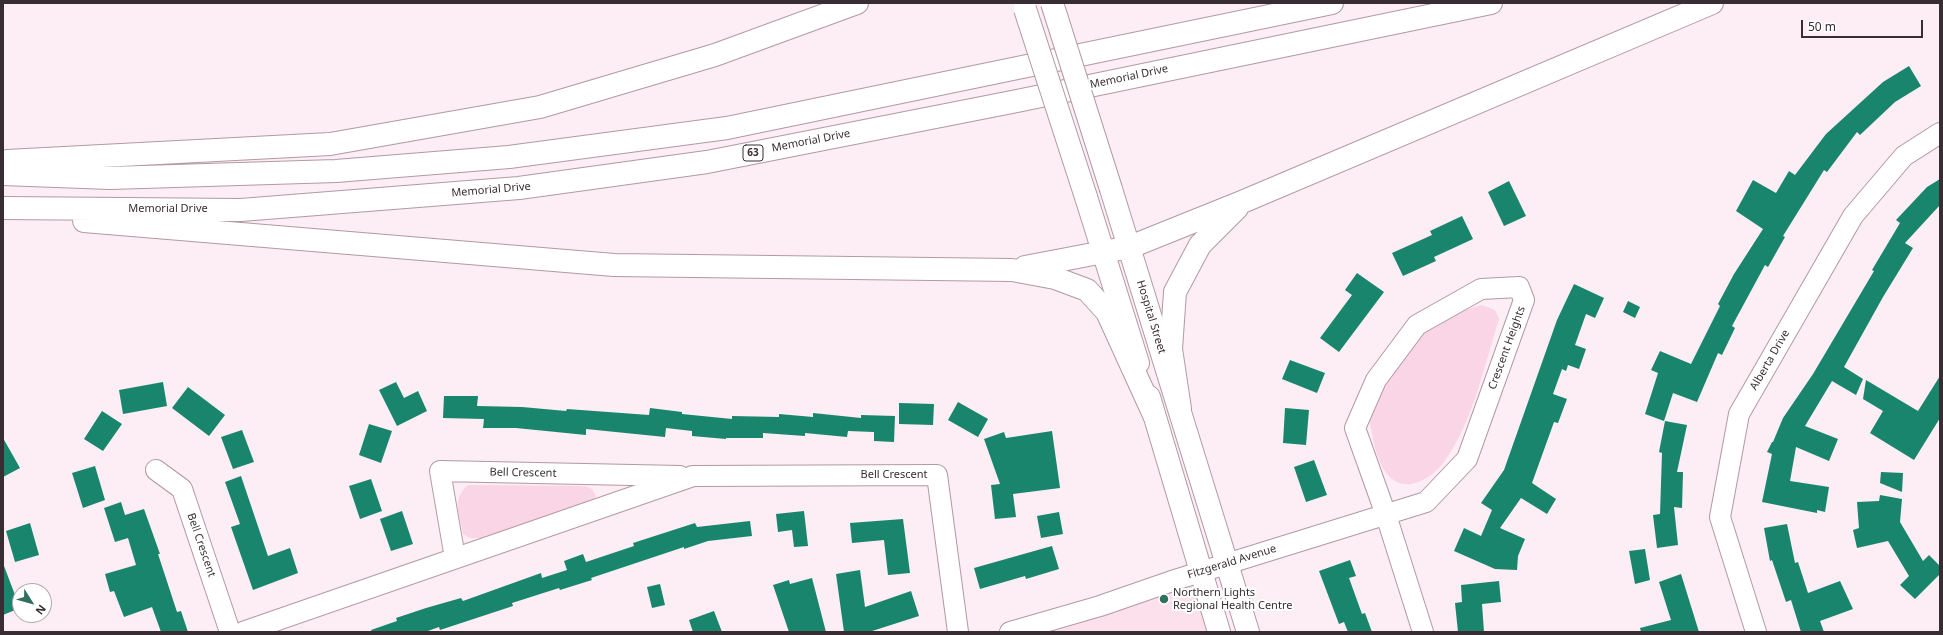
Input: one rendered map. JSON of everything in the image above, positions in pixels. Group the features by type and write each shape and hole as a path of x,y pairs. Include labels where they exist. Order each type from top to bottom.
{"main road":[{"path":"3,161 330,144 540,107 715,55 858,3"},
{"name":"Hospital Street","path":"1052,3 1130,247 1226,565 1248,632"},
{"path":"3,174 110,178 336,171 509,157 727,128 1332,3"},
{"name":"Memorial Drive","path":"3,208 241,210 519,188 550,184 707,162 1017,101 1491,3"},
{"path":"1012,270 1130,247 1242,202 1712,3"},
{"path":"1024,6 1104,252 1219,632"},
{"path":"1180,409 1171,349 1176,292 1200,245 1242,202"},
{"path":"3,215 614,265 1012,270 1054,278 1087,290 1107,312 1154,415"}],"street":[{"name":"Alberta Drive","path":"1756,632 1720,517 1739,414 1853,216 1904,156 1940,133"},
{"name":"Crescent Heights","path":"1386,515 1426,502 1467,459 1524,300 1519,287 1480,289 1417,325 1376,380 1356,428 1386,515 1423,632"},
{"name":"Bell Crescent","path":"156,470 182,489 230,632"},
{"name":"Bell Crescent","path":"455,558 440,471 694,476 937,475 958,632"},
{"name":"Bell Crescent","path":"243,632 694,476"},
{"name":"Fitzgerald Avenue","path":"1010,632 1100,606 1200,572 1386,515"}],"shaded area":[{"path":"1482,305 1495,310 1499,319 1477,393 1463,429 1444,462 1431,475 1415,483 1405,484 1397,482 1384,470 1376,452 1369,416 1371,409 1399,361 1419,334 1431,325 1468,309"},
{"path":"468,485 585,486 592,489 596,496 593,503 488,538 470,538 463,534 458,508 460,496"},
{"name":"Northern Lights Regional Health Centre","path":"1199,572 1219,632 1010,632"}],"building":[{"path":"1909,66 1921,86 1895,102 1860,135 1857,132 1827,172 1824,170 1783,236 1785,237 1768,267 1765,265 1732,326 1735,328 1722,355 1718,353 1697,402 1673,393 1664,421 1645,414 1658,373 1651,370 1660,351 1691,364 1720,306 1718,304 1734,274 1763,229 1736,211 1753,180 1776,193 1789,171 1795,175 1826,134 1883,82"},
{"path":"1940,179 1940,205 1905,243 1913,248 1883,297 1844,367 1863,379 1856,395 1832,381 1805,426 1838,439 1829,461 1796,447 1790,481 1829,487 1825,512 1817,510 1817,513 1762,502 1772,454 1767,452 1783,418 1813,374 1874,271 1872,270 1900,223 1896,220 1927,187"},
{"path":"1509,181 1526,216 1504,226 1488,192"},
{"path":"1462,216 1473,239 1434,257 1436,261 1403,276 1392,253 1432,235 1430,231"},
{"path":"1357,273 1384,292 1339,352 1320,338 1352,295 1345,290"},
{"path":"1574,284 1604,298 1595,318 1586,314 1575,345 1586,349 1579,369 1568,365 1566,371 1562,369 1553,394 1567,399 1558,423 1554,422 1532,483 1556,499 1547,514 1521,498 1500,528 1525,539 1518,556 1517,570 1495,569 1454,551 1464,528 1481,536 1492,510 1481,503 1504,470 1557,320"},
{"path":"1628,301 1640,307 1635,318 1623,312"},
{"path":"1290,360 1325,373 1317,393 1282,379"},
{"path":"1940,376 1940,418 1914,460 1870,433 1883,411 1863,399 1866,380 1918,411"},
{"path":"163,382 167,406 123,414 119,390"},
{"path":"396,382 404,398 418,391 427,411 397,426 379,390"},
{"path":"188,387 225,415 209,436 172,408"},
{"path":"444,396 478,396 477,406 522,407 566,411 567,409 649,415 650,408 682,412 682,414 732,419 732,416 779,417 779,414 813,417 813,413 861,418 861,415 895,416 894,442 874,441 874,432 848,431 847,437 805,433 805,436 763,433 763,438 726,439 692,436 692,431 666,428 665,437 586,429 586,435 516,428 483,428 484,419 443,418"},
{"path":"958,402 988,419 978,437 948,420"},
{"path":"899,403 934,404 933,425 899,424"},
{"path":"1285,408 1309,410 1306,445 1283,443"},
{"path":"102,411 122,424 103,451 84,439"},
{"path":"1665,421 1687,425 1677,472 1683,472 1682,508 1674,507 1678,545 1657,548 1653,515 1660,514 1662,453 1659,452"},
{"path":"369,424 392,431 381,463 359,455"},
{"path":"242,430 254,462 233,469 221,437"},
{"path":"1052,431 1060,488 1013,494 1016,517 995,519 991,485 1000,484 984,439 1004,432 1006,438"},
{"path":"3,438 20,468 3,477"},
{"path":"1314,460 1327,495 1306,502 1294,467"},
{"path":"95,466 105,500 83,508 72,473"},
{"path":"1881,472 1903,473 1902,492 1880,483"},
{"path":"241,476 268,556 290,548 298,573 253,590 231,527 240,524 225,482"},
{"path":"371,479 382,511 360,519 349,486"},
{"path":"1880,495 1902,499 1900,522 1923,561 1929,555 1940,566 1940,574 1915,599 1900,585 1909,576 1888,541 1857,548 1853,530 1859,528 1857,502 1879,501"},
{"path":"121,502 125,515 144,509 160,554 158,554 177,612 181,611 188,632 161,632 152,607 124,617 114,591 110,592 105,574 136,565 128,538 115,542 104,508"},
{"path":"402,511 413,544 391,551 380,519"},
{"path":"804,511 808,546 794,547 792,530 778,532 776,514"},
{"path":"1059,512 1063,534 1041,538 1037,516"},
{"path":"903,519 910,573 888,575 884,540 852,543 850,523"},
{"path":"750,521 752,536 708,541 684,549 684,547 591,578 592,580 560,590 559,588 512,603 513,606 440,630 439,627 425,632 372,632 371,630 397,621 396,618 426,608 461,598 463,601 541,573 542,578 567,570 564,561 583,554 586,562 634,546 633,543 695,523 697,527"},
{"path":"30,523 39,555 15,562 6,531"},
{"path":"1787,524 1795,563 1798,562 1808,593 1840,581 1853,609 1820,621 1824,632 1801,632 1791,600 1786,602 1772,560 1770,561 1764,528"},
{"path":"1052,546 1059,569 1026,579 1025,576 980,589 974,568"},
{"path":"1645,549 1650,580 1635,584 1629,551"},
{"path":"1350,560 1356,576 1349,578 1362,614 1365,613 1372,632 1348,632 1344,622 1339,624 1319,571"},
{"path":"4,566 12,587 12,611 3,615"},
{"path":"860,570 865,607 911,591 919,616 869,632 844,632 836,574"},
{"path":"1681,574 1699,632 1641,632 1640,628 1671,620 1659,582"},
{"path":"812,578 826,632 789,632 773,585 789,580 790,584"},
{"path":"1499,581 1501,602 1482,604 1484,632 1458,632 1455,603 1462,602 1461,585"},
{"path":"660,584 665,605 652,608 647,587"},
{"path":"714,611 722,632 693,632 689,620"}],"place":[{"name":"Northern Lights Regional Health Centre","path":"1164,599"}]}
